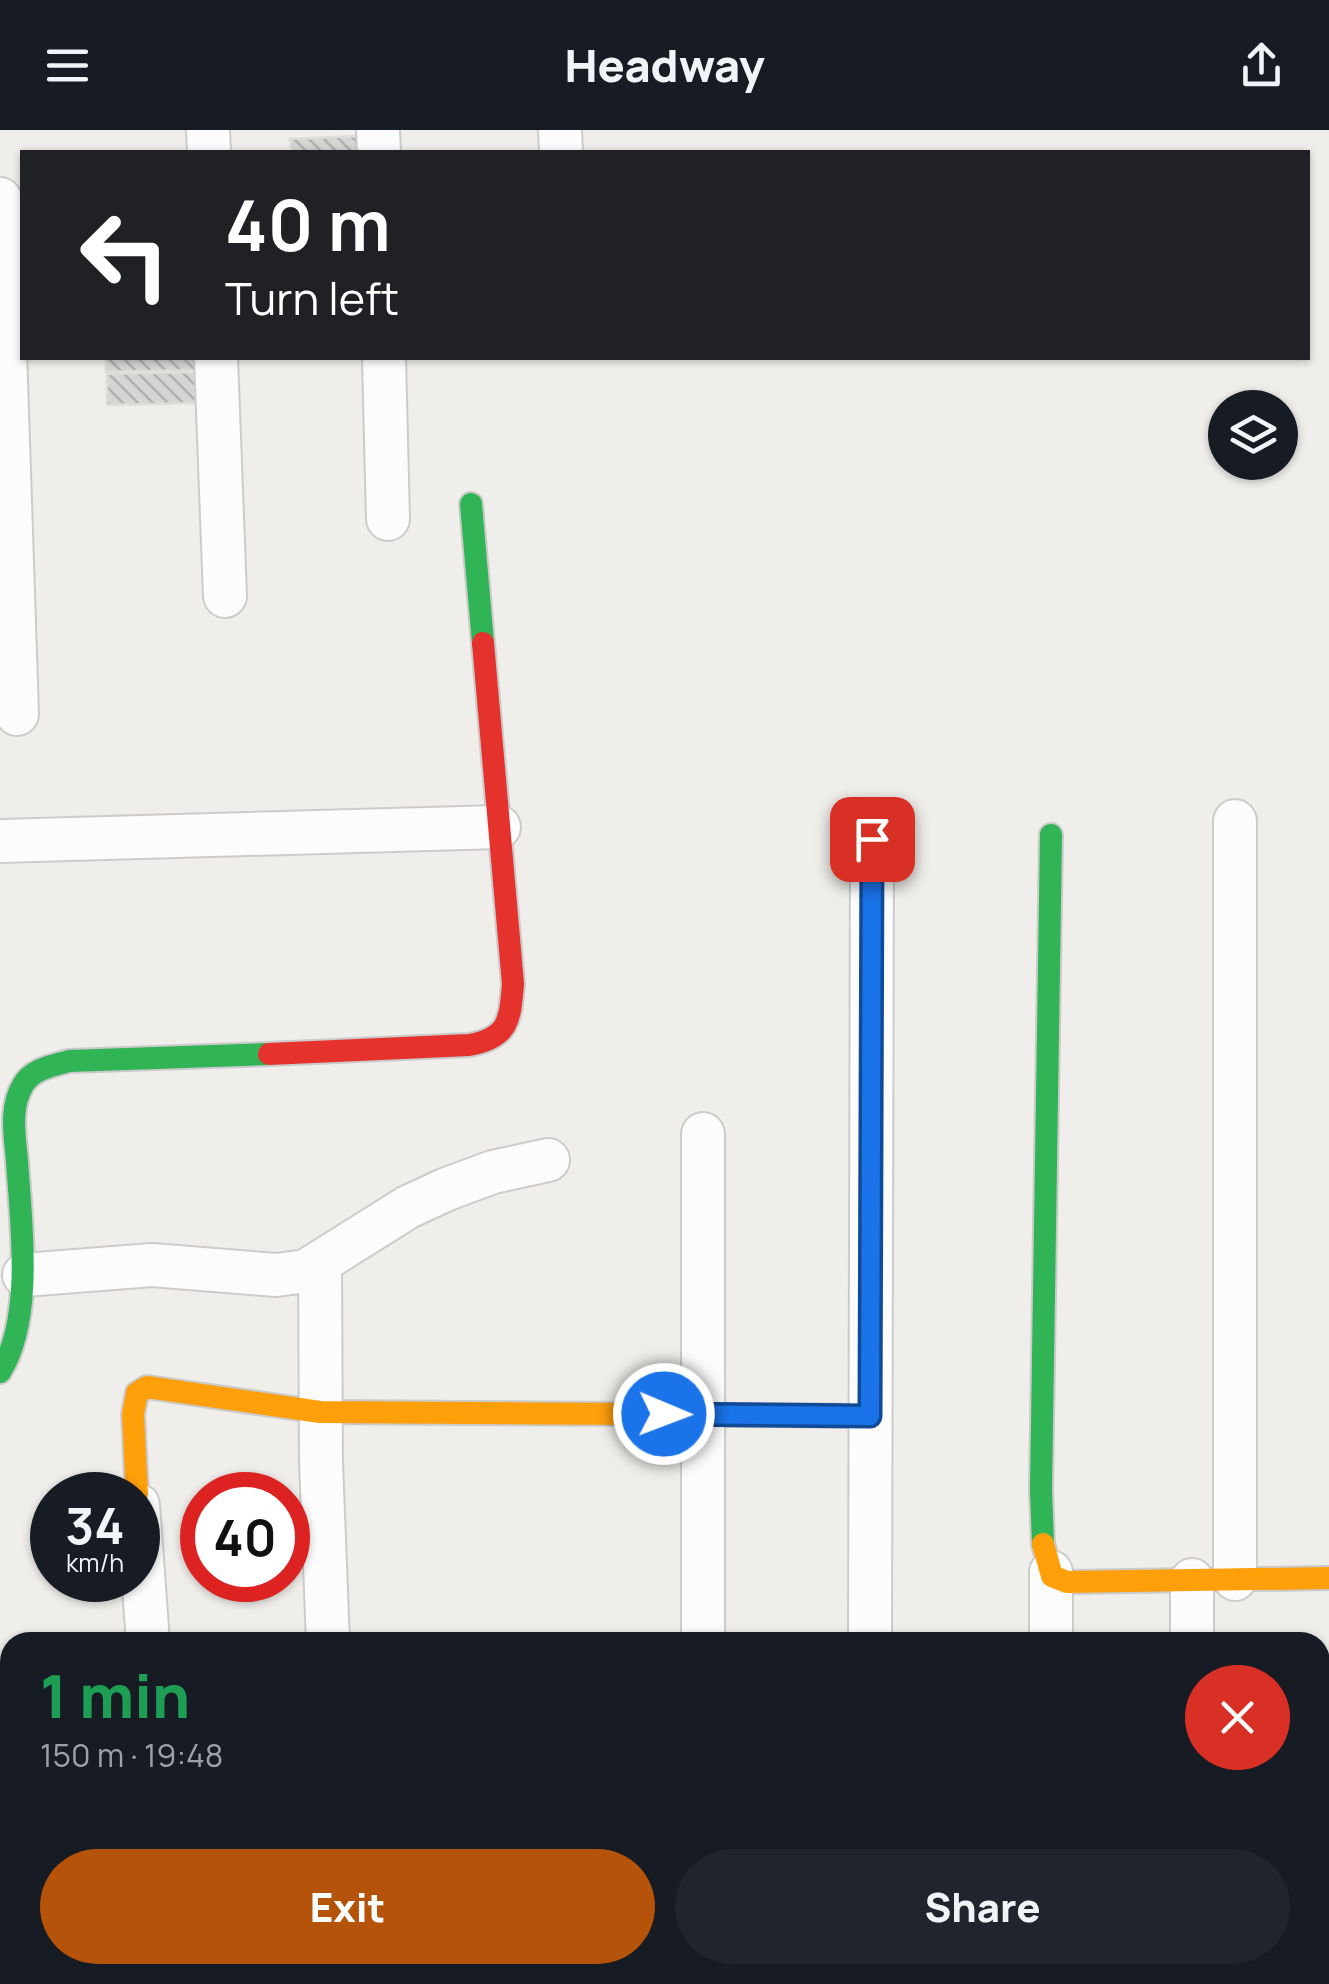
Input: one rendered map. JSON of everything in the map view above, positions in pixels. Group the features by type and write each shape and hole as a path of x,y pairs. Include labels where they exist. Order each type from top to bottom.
{"street":[{"path":"0,199 17,714"},
{"path":"216,360 225,596"},
{"path":"384,360 388,518"},
{"path":"0,1372 8,1366 24,1275 14,1118 17,1092 13,1076 70,1061 486,1044 501,1034 511,1014 513,984 472,504"},
{"path":"1234,1579 1235,820"},
{"path":"0,841 500,826"},
{"path":"1051,835 1041,1490 1044,1555 1052,1576 1068,1582 1329,1578"},
{"path":"870,1632 872,839"},
{"path":"703,1134 703,1632"},
{"path":"24,1275 152,1264 276,1275 306,1271 408,1207 447,1189 493,1172 548,1160"},
{"path":"320,1263 320,1412 328,1632"},
{"path":"136,1472 133,1414 137,1394 147,1387 320,1412 870,1416"},
{"path":"1051,1572 1051,1632"},
{"path":"1192,1580 1192,1632"},
{"path":"145,1602 147,1632"}],"building":[{"path":"358,136 359,150 291,150 290,139"},
{"path":"106,360 198,360 198,370 106,372"},
{"path":"195,372 196,403 107,405 107,374"}],"traffic: fast":[{"path":"471,504 483,643"},
{"path":"1043,1544 1051,835"},
{"path":"0,1372 11,1350 21,1298 22,1241 14,1123 16,1103 27,1080 43,1069 69,1061 269,1054"},
{"path":"627,1414 869,1416"}],"traffic: slow":[{"path":"136,1472 133,1414 137,1393 147,1387 320,1412 627,1414"},
{"path":"1043,1544 1052,1576 1067,1582 1329,1578"}],"traffic: jam":[{"path":"269,1054 469,1045 492,1038 505,1025 513,984 483,643"}],"route":[{"path":"664,1414 870,1416 872,839"}]}
